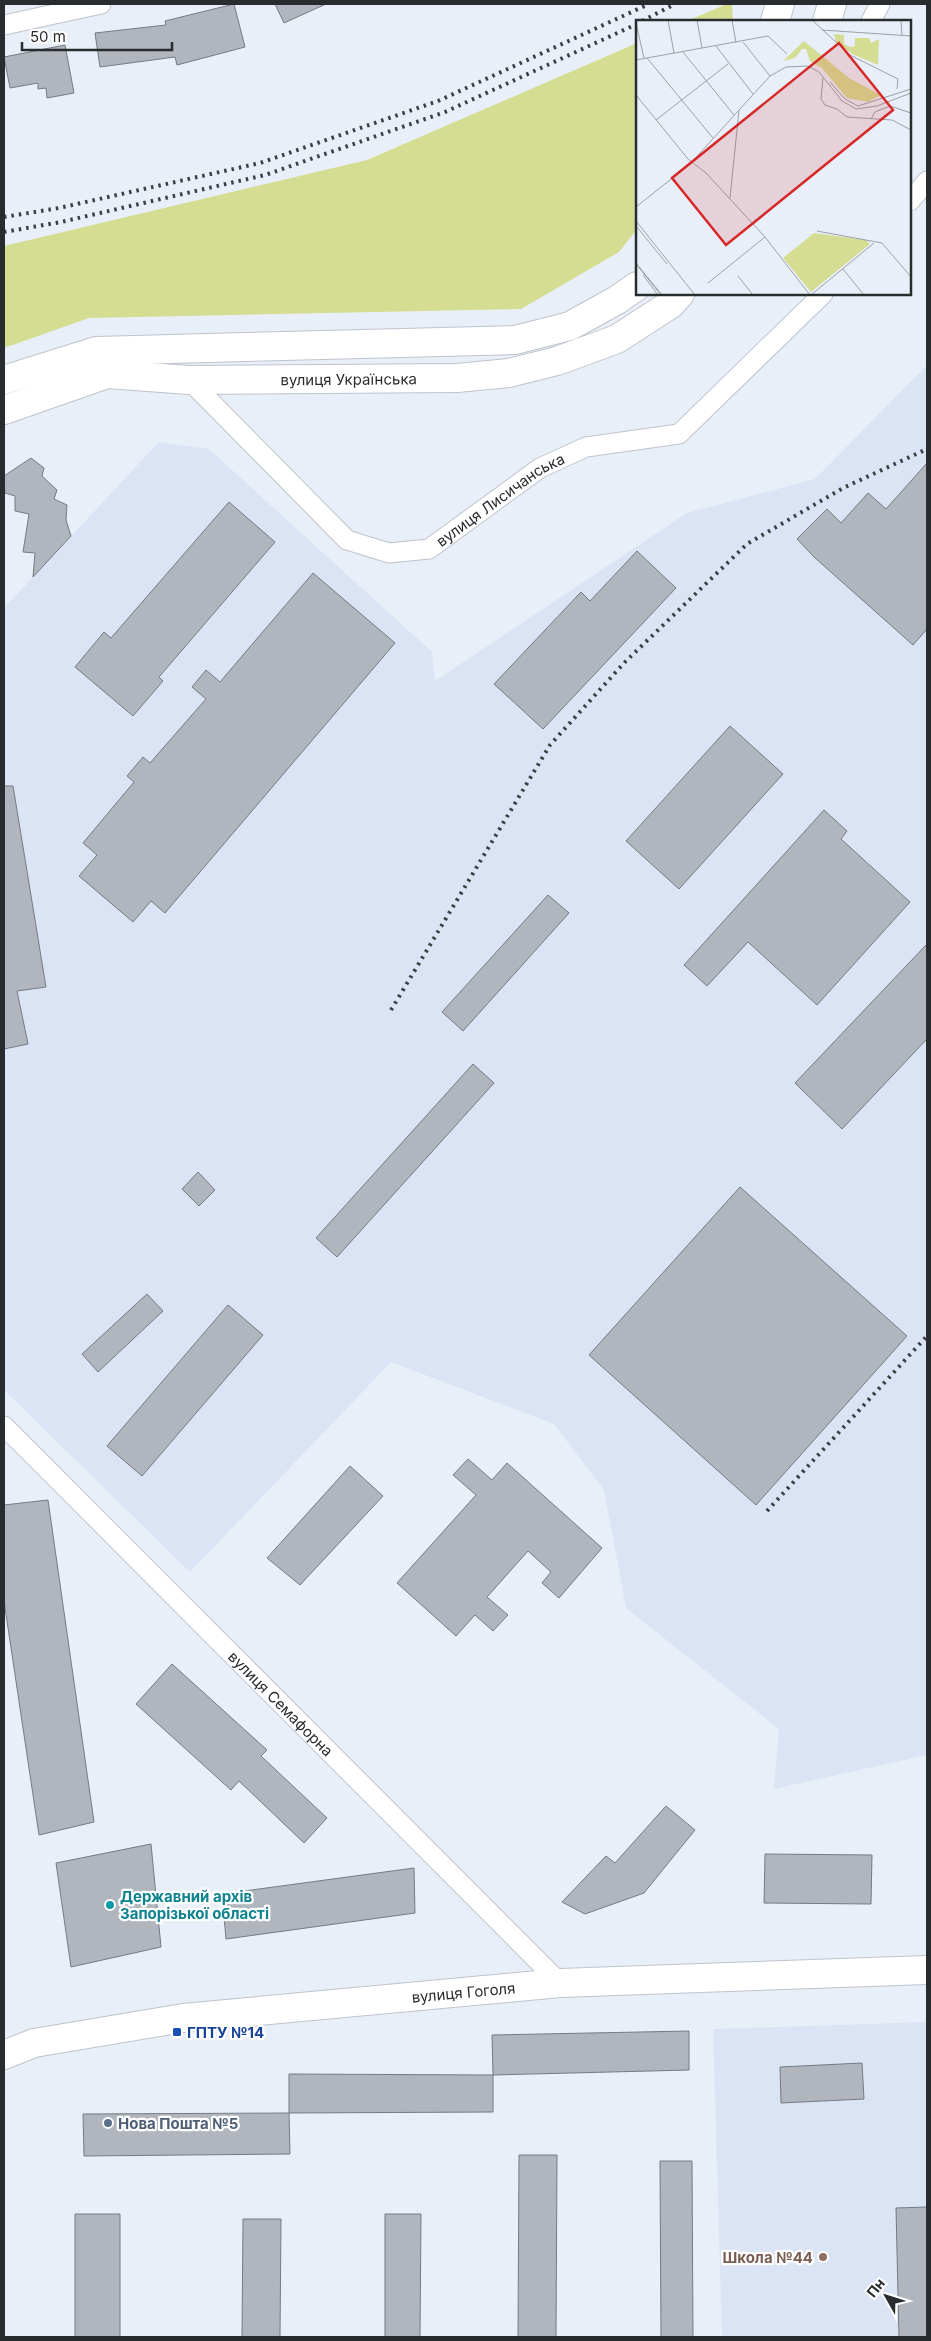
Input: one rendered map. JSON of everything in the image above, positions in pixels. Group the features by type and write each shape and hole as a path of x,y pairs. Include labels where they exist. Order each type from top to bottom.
{"main road":[{"path":"775,20 780,4"},
{"path":"826,20 832,4"},
{"path":"4,380 96,351 515,340 570,326 617,300 636,287"},
{"name":"вулиця Українська","path":"4,410 107,374 188,380 457,378 509,372 557,361 617,339 671,304 679,295"},
{"name":"вулиця Гоголя","path":"4,2055 34,2043 183,2018 560,1983 927,1970"}],"street":[{"path":"4,25 101,4"},
{"path":"872,20 880,4"},
{"path":"911,200 927,181"},
{"name":"вулиця Лисичанська","path":"188,380 347,540 390,553 430,549 540,468 586,447 679,434 822,295"},
{"name":"вулиця Семафорна","path":"4,1426 560,1983"}],"shaded area":[{"path":"927,365 927,1755 774,1789 779,1729 626,1608 604,1490 554,1424 391,1362 190,1572 4,1390 4,608 159,442 209,449 432,652 435,681 687,513 815,479"},
{"path":"927,2022 927,2337 722,2337 713,2029"}],"green space":[{"path":"727,4 732,4 733,20 689,20"},
{"path":"636,43 636,230 619,252 521,309 89,318 4,348 4,246 367,160"}],"building":[{"path":"234,4 245,47 177,65 175,57 100,67 95,33 166,25 165,21"},
{"path":"275,4 326,4 284,23"},
{"path":"65,45 74,93 47,98 46,88 38,89 38,83 10,88 4,57"},
{"path":"31,458 44,468 42,476 57,490 54,499 67,505 66,520 71,536 33,577 35,553 23,552 29,514 15,511 15,496 5,493 4,476"},
{"path":"927,463 927,629 913,645 814,557 797,539 827,509 841,523 868,493 886,509"},
{"path":"229,502 275,542 159,677 163,681 133,716 75,667 104,632 111,638"},
{"path":"637,551 676,588 543,729 494,684 581,592 590,601"},
{"path":"313,573 395,643 165,913 151,901 133,922 79,876 97,855 83,843 134,782 127,776 143,757 150,763 206,699 192,687 206,670 220,682"},
{"path":"730,726 783,774 679,889 626,841"},
{"path":"4,786 13,786 46,987 17,991 28,1044 4,1049"},
{"path":"824,810 847,831 841,839 910,902 817,1005 748,942 707,986 684,965"},
{"path":"548,895 569,913 463,1031 442,1012"},
{"path":"927,944 927,1039 842,1129 795,1083"},
{"path":"473,1064 494,1083 337,1257 316,1238"},
{"path":"198,1172 215,1190 199,1206 182,1189"},
{"path":"740,1187 907,1336 756,1505 589,1355"},
{"path":"147,1294 163,1311 98,1372 82,1354"},
{"path":"228,1305 263,1335 142,1476 107,1446"},
{"path":"468,1459 492,1480 507,1463 602,1548 559,1598 542,1583 551,1572 528,1551 487,1597 508,1615 493,1631 475,1615 456,1636 397,1583 476,1495 453,1475"},
{"path":"350,1466 383,1496 300,1585 267,1558"},
{"path":"48,1500 94,1822 39,1835 4,1601 4,1505"},
{"path":"172,1664 267,1750 261,1756 327,1818 304,1843 239,1781 231,1790 136,1704"},
{"path":"666,1806 695,1830 644,1893 585,1914 562,1902 606,1856 615,1863"},
{"name":"Державний архів Запорізької області","path":"151,1844 161,1947 71,1967 56,1863"},
{"path":"765,1854 872,1855 871,1904 764,1903"},
{"path":"414,1868 415,1913 226,1939 222,1894"},
{"path":"689,2031 689,2070 493,2075 492,2035"},
{"path":"862,2063 864,2099 781,2103 780,2067"},
{"path":"289,2074 493,2075 493,2112 289,2113"},
{"path":"289,2113 290,2154 84,2156 83,2114"},
{"path":"519,2155 557,2155 556,2337 518,2337"},
{"path":"660,2161 692,2161 693,2337 661,2337"},
{"path":"927,2207 927,2337 899,2337 896,2208"},
{"path":"75,2214 120,2214 120,2337 75,2337"},
{"path":"385,2214 421,2214 420,2337 385,2337"},
{"path":"243,2219 281,2219 280,2337 242,2337"}],"railway":[{"path":"4,217 59,208 260,163 438,101 649,4"},
{"path":"644,20 675,4"},
{"path":"4,232 61,222 265,175 445,112 636,24"},
{"path":"391,1010 550,745 624,663 747,544 843,488 927,449"},
{"path":"767,1511 927,1336"}],"place":[{"name":"Державний архів Запорізької області","path":"110,1905"},
{"name":"ГПТУ №14","path":"177,2032"},
{"name":"Нова Пошта №5","path":"108,2123"},
{"name":"Школа №44","path":"823,2257"}]}
